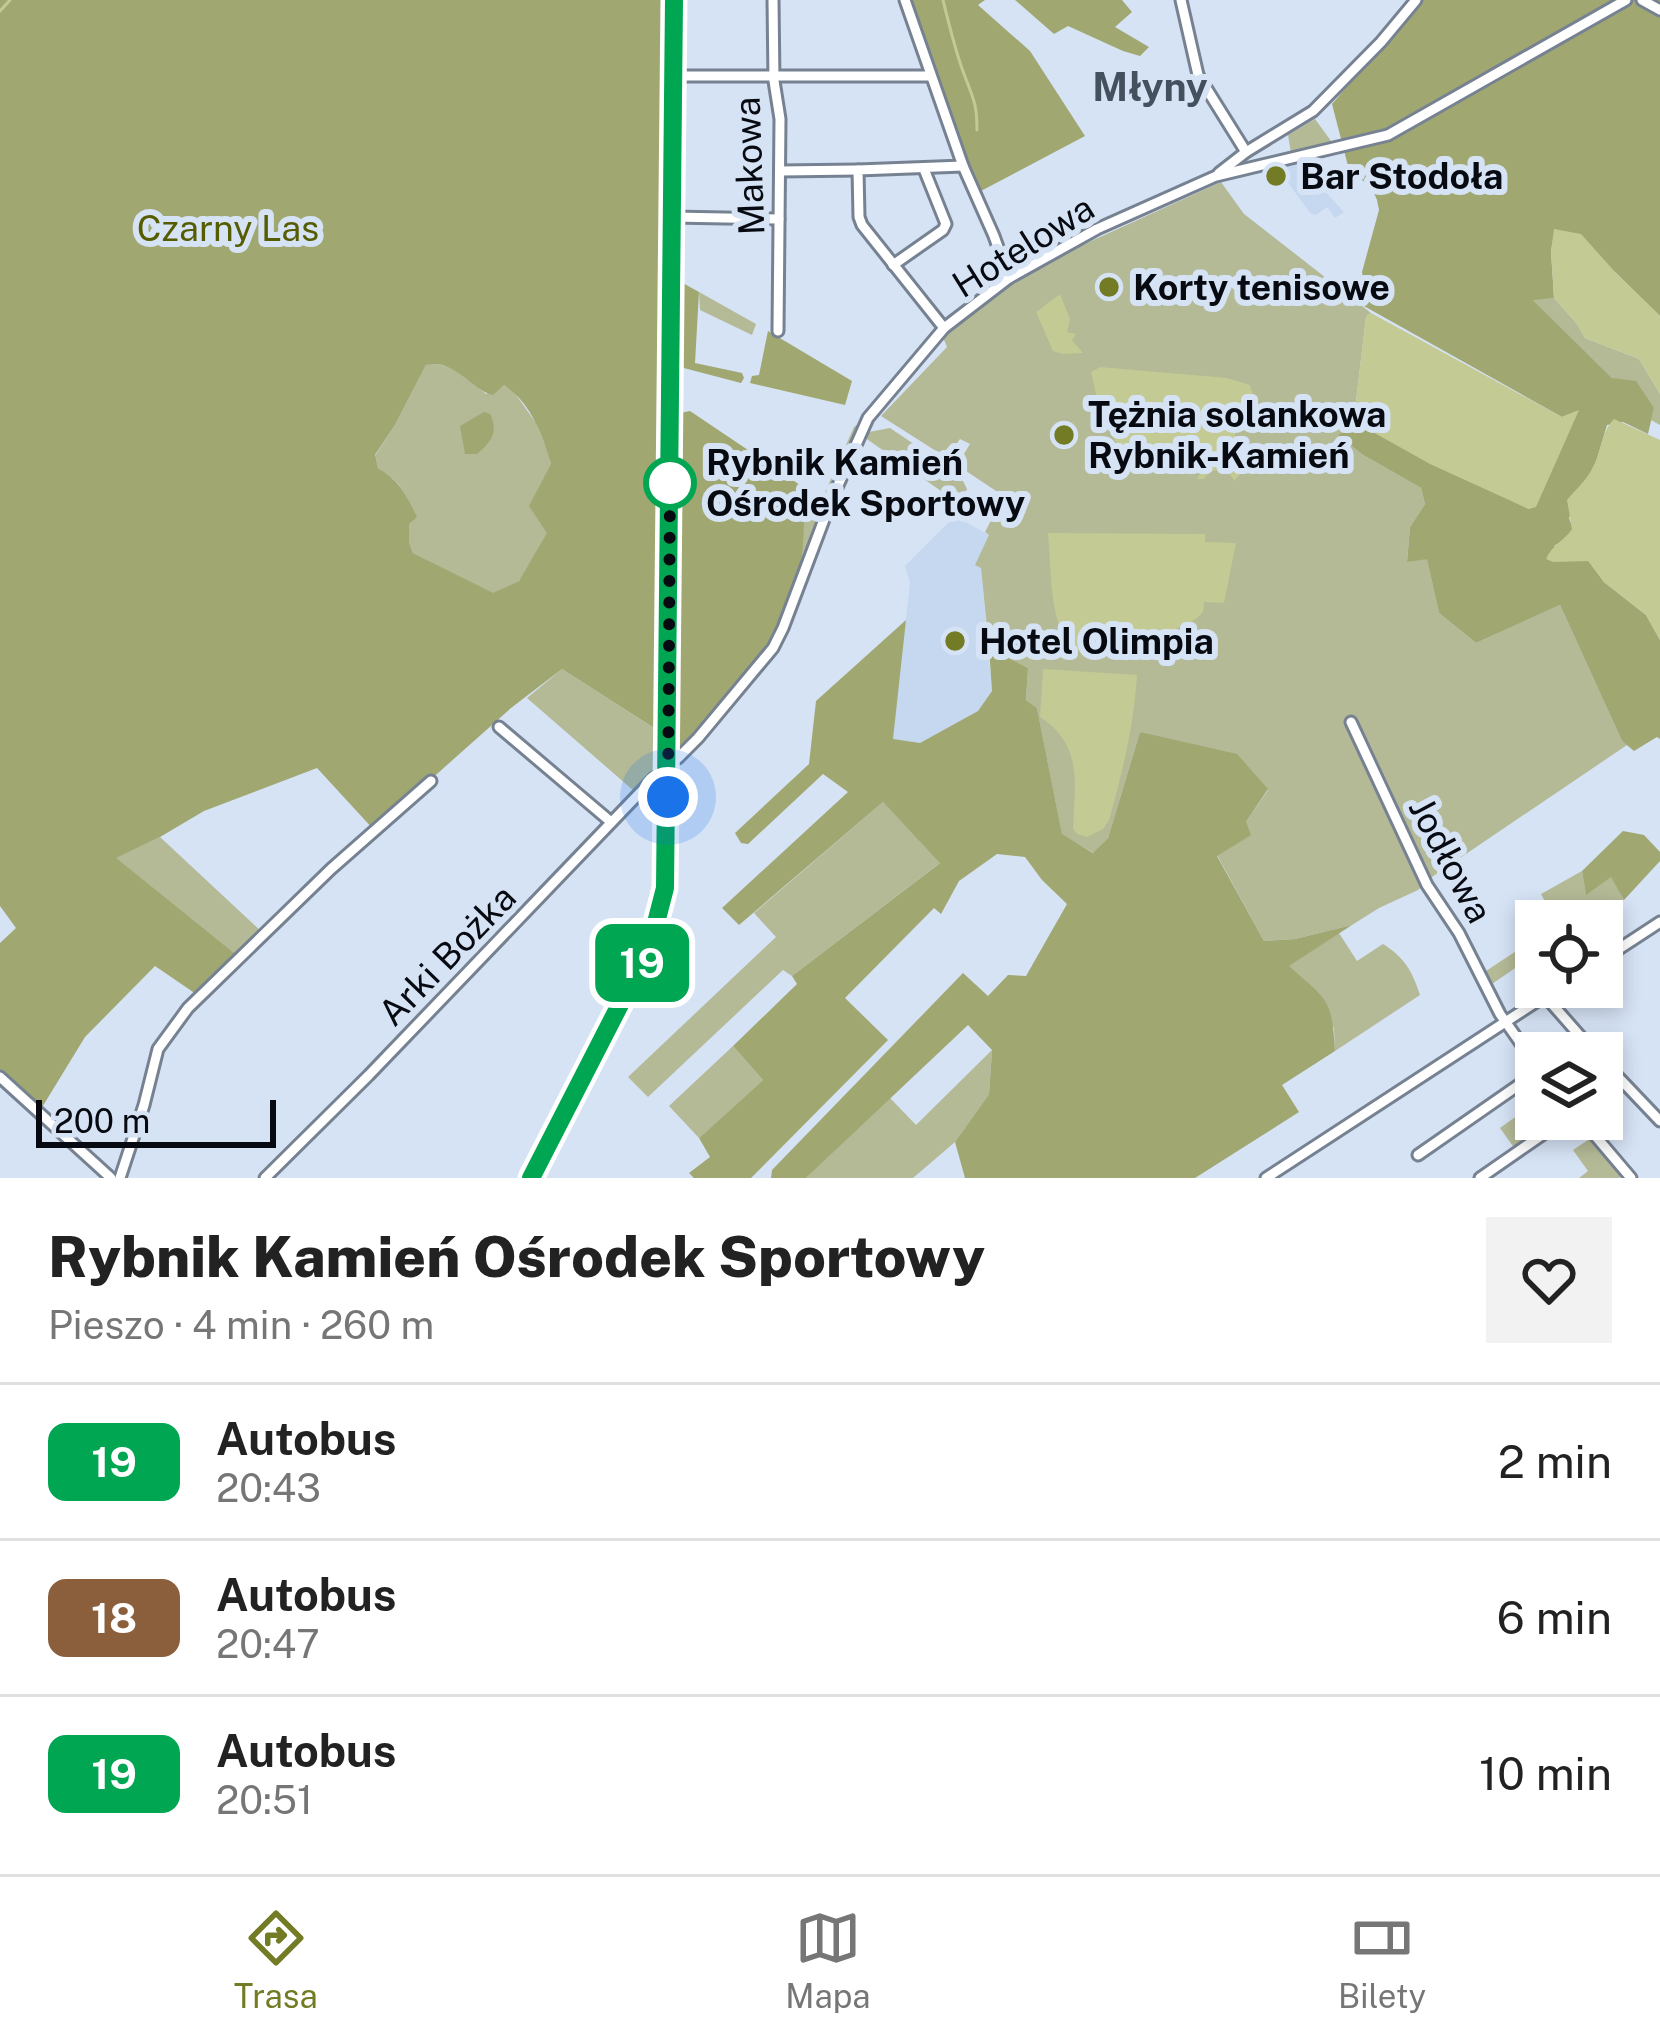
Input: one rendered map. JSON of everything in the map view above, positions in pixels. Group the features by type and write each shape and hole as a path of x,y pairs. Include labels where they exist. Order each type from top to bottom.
{"street":[{"path":"531,1178 654,935 666,877 674,0"},
{"name":"Makowa","path":"773,0 780,119 778,331"},
{"path":"905,0 962,166 1009,278"},
{"path":"1180,0 1198,75 1246,152"},
{"name":"Hotelowa","path":"1216,176 1313,111 1416,0"},
{"name":"Hotelowa","path":"668,766 772,648 868,418 944,328 1009,278 1097,229 1216,176 1388,134 1626,0"},
{"path":"1642,0 1660,10"},
{"path":"674,76 931,76"},
{"path":"779,171 962,166"},
{"path":"892,266 946,224 924,169"},
{"path":"858,170 859,217 866,232 944,328"},
{"path":"672,217 779,219"},
{"name":"Jodłowa","path":"1351,722 1427,885 1515,1036"},
{"path":"499,727 611,822"},
{"name":"Arki Bożka","path":"265,1178 668,766"},
{"path":"0,1078 116,1178 144,1105 158,1049 188,1008 431,781"},
{"path":"1623,946 1660,922"},
{"path":"1266,1178 1526,1008"},
{"path":"1555,1008 1576,1032"},
{"path":"1623,1082 1660,1121"},
{"path":"1418,1155 1515,1084"},
{"path":"1480,1178 1534,1140"},
{"path":"1598,1140 1629,1177"}],"shaded area":[{"path":"1315,119 1330,144 1291,153 1288,135"},
{"path":"1297,160 1344,212 1335,218 1327,207 1311,214 1288,183 1268,182 1264,172"},
{"path":"1221,182 1244,214 1371,313 1366,317 1349,429 1365,456 1421,488 1425,504 1410,527 1407,561 1427,558 1439,613 1476,643 1560,605 1627,745 1418,890 1352,925 1295,939 1264,941 1217,855 1268,790 1140,732 1108,838 1094,853 1062,835 1037,708 1026,700 1028,668 989,648 981,568 975,565 998,507 985,496 1003,502 1005,497 957,465 970,444 960,439 947,458 881,416 947,347 942,335 998,291 1054,258"},
{"path":"1554,229 1581,234 1660,316 1660,394 1639,359 1585,338 1554,298"},
{"path":"699,292 756,324 752,335 700,310"},
{"path":"1060,294 1070,319 1067,332 1076,334 1072,340 1083,353 1053,351 1036,312"},
{"path":"1554,298 1585,338 1639,359 1660,394 1660,425 1651,420 1654,408 1612,378 1532,299"},
{"path":"1371,313 1562,417 1579,410 1536,507 1529,509 1430,464 1354,418 1366,316"},
{"path":"426,365 459,371 486,394 504,385 512,389 536,423 551,464 552,534 519,581 493,594 413,553 409,524 416,516 401,488 378,468 375,456"},
{"path":"1100,367 1227,378 1250,385 1253,395 1236,417 1234,463 1243,471 1234,481 1228,471 1221,470 1197,479 1201,472 1192,467 1174,464 1159,469 1124,459 1099,408 1091,372"},
{"path":"1614,419 1660,440 1660,640 1646,615 1604,582 1588,561 1546,559 1572,529 1567,500 1591,472"},
{"path":"857,425 860,428 799,575 806,489 822,499"},
{"path":"890,428 960,475 967,489 961,505 864,437"},
{"name":"Hotel Olimpia","path":"955,516 989,535 981,567 992,691 978,711 919,744 892,740 910,583 905,566"},
{"path":"1048,533 1205,534 1205,542 1236,543 1224,603 1204,602 1197,618 1161,634 1111,649 1081,651 1067,640 1056,614"},
{"path":"562,669 663,734 661,760 634,791 527,698"},
{"path":"1043,669 1137,675 1127,748 1109,820 1087,837 1073,829 1075,781 1070,753 1054,728 1040,717"},
{"path":"883,802 941,862 792,976 783,970 648,1097 628,1077 776,937 754,913"},
{"path":"160,837 263,933 238,956 115,858"},
{"path":"1582,871 1586,894 1611,876 1624,900 1544,900 1541,894"},
{"path":"1339,933 1357,961 1383,944 1391,949 1407,966 1420,995 1335,1051 1334,1028 1288,966"},
{"path":"1515,952 1515,968 1489,986 1483,973"},
{"path":"733,1046 763,1080 699,1138 669,1106"},
{"path":"992,1050 989,1094 955,1142 913,1178 806,1178 890,1098 916,1125"},
{"path":"1515,1117 1515,1140 1528,1140 1515,1149 1500,1128"},
{"path":"1593,1140 1624,1174 1579,1178 1588,1171 1573,1150"}],"green space":[{"name":"Czarny Las","path":"0,0 671,0 674,414 690,411 806,489 801,564 792,598 752,666 682,746 562,669 374,830 317,768 204,811 116,858 238,956 196,994 155,966 85,1037 41,1109 0,1072 0,943 16,928 0,906","holes":["426,365 447,367 487,393 493,395 504,385 513,392 534,420 551,464 529,506 547,533 519,581 493,593 413,553 409,524 417,517 402,489 378,468 375,455"]},
{"path":"909,0 985,0 978,5 1030,51 1085,136 979,192"},
{"path":"1015,0 1122,0 1132,12 1115,27 1149,47 1140,56 1068,26 1054,34"},
{"path":"1422,0 1660,0 1660,316 1616,273 1555,229 1551,251 1554,298 1533,300 1612,378 1636,381 1654,408 1648,434 1623,422 1607,425 1596,462 1569,518 1573,529 1554,546 1588,560 1604,582 1646,615 1660,640 1660,739 1634,751 1622,741 1560,605 1476,643 1439,613 1427,559 1407,562 1410,527 1425,504 1421,488 1338,435 1349,429 1354,418 1529,509 1577,411 1562,417 1355,301 1379,210 1373,191 1348,166 1332,104"},
{"path":"681,282 699,292 695,363 742,373 741,383 680,367"},
{"path":"768,331 852,381 845,405 750,383 752,376 759,375"},
{"path":"484,412 493,420 492,436 477,454 465,454 460,426"},
{"path":"906,620 893,739 920,743 978,711 992,691 989,648 1028,668 1026,700 1037,708 1062,834 1093,853 1108,838 1140,732 1237,754 1268,789 1246,822 1251,835 1217,856 1264,941 1352,925 1289,966 1325,1001 1335,1051 1282,1085 1299,1112 1195,1178 965,1178 955,1142 989,1094 992,1050 968,1025 806,1178 771,1178 772,1170 963,973 988,996 1008,975 1026,976 1067,904 1025,857 997,854 959,881 941,914 934,908 845,998 888,1040 751,1178 694,1178 689,1173 710,1157 699,1138 763,1080 733,1046 797,984 792,976 940,863 883,802 739,925 722,908 848,792 823,774 748,844 741,843 735,833 809,764 816,701"},
{"path":"1623,831 1644,835 1660,852 1660,861 1624,900 1611,877 1586,895 1582,871"}],"waterway":[{"path":"0,11 10,0"},
{"path":"943,0 974,101 977,130"}],"bus line":[{"name":"19","path":"531,1178 650,946 665,888 674,0"}],"place":[{"name":"Bar Stodoła","path":"1276,176"},
{"name":"Korty tenisowe","path":"1109,287"},
{"name":"Tężnia solankowa Rybnik-Kamień","path":"1064,435"},
{"name":"Rybnik Kamień Ośrodek Sportowy","path":"670,483"},
{"name":"Hotel Olimpia","path":"955,641"}],"district":[{"name":"Młyny","path":"1150,87"}],"route":[{"path":"668,797 670,483"}]}
